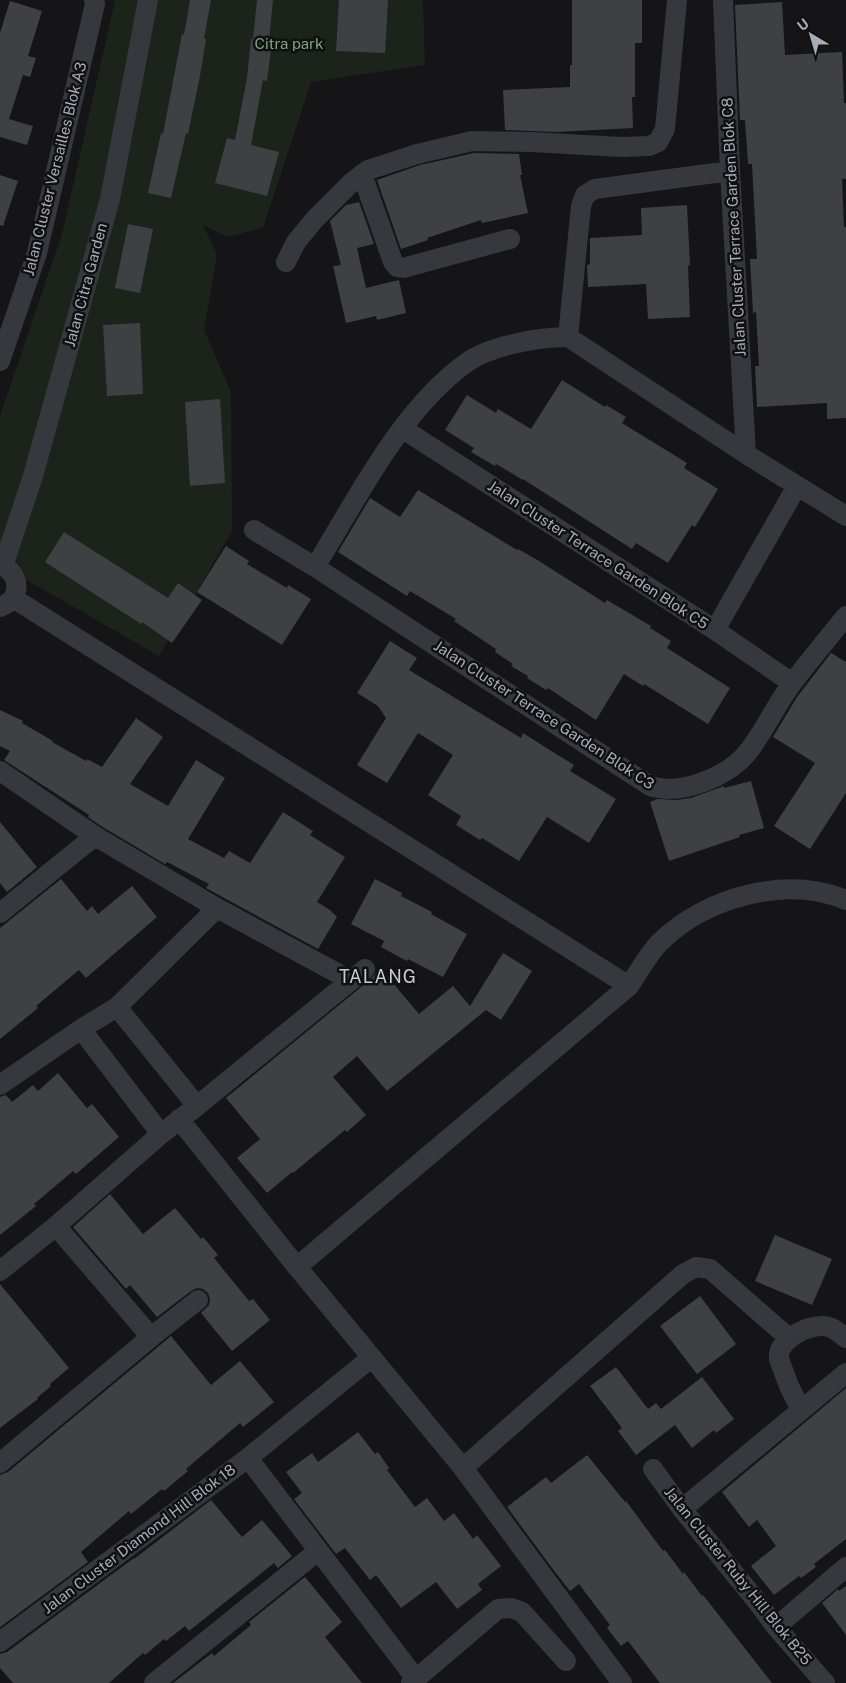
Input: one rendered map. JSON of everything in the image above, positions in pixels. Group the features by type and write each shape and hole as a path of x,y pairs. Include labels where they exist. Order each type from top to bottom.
{"street":[{"name":"Jalan Citra Garden","path":"2,566 33,476 110,200 148,0"},
{"path":"286,262 296,242 315,219 362,174 368,170 417,154 472,141 621,147 653,145 658,142 665,129 677,0"},
{"name":"Jalan Cluster Terrace Garden Blok C8","path":"723,0 730,171 746,454"},
{"name":"Jalan Cluster Versailles Blok A3","path":"0,361 37,253 95,2"},
{"path":"568,337 581,206 585,195 595,189 730,171"},
{"path":"362,174 389,253 397,267 403,268 510,239"},
{"path":"315,567 381,459 427,397 467,362 497,348 552,337 568,337 746,454 846,516"},
{"name":"Jalan Cluster Terrace Garden Blok C5","path":"403,429 715,630 792,683"},
{"path":"715,630 797,486"},
{"name":"Jalan Cluster Terrace Garden Blok C3","path":"254,530 315,567 650,786 660,789 695,786 728,769 737,762 747,752 792,683 846,616"},
{"path":"2,566 11,571 16,579 16,589 7,602 629,986"},
{"path":"0,772 95,836 217,908 358,975 179,1119 56,1226 0,1271"},
{"path":"0,913 95,836"},
{"path":"297,1268 629,986 659,944 679,925 696,914 758,892 800,889 832,894 846,900"},
{"path":"0,1085 117,1006 217,908"},
{"path":"117,1006 197,1106"},
{"path":"81,1029 161,1134"},
{"path":"179,1119 297,1268 463,1468 622,1683"},
{"path":"56,1226 151,1337"},
{"path":"463,1468 683,1274 696,1267 710,1269 789,1338"},
{"path":"0,1463 198,1300"},
{"path":"801,1410 789,1386 779,1359 778,1354 781,1349 789,1338 823,1325 835,1330 846,1338"},
{"path":"248,1458 371,1358"},
{"path":"682,1509 846,1373"},
{"name":"Jalan Cluster Diamond Hill Blok 18","path":"0,1642 248,1458 414,1681"},
{"name":"Jalan Cluster Ruby Hill Blok B25","path":"653,1469 682,1509 776,1627 825,1683"},
{"path":"154,1683 318,1552"},
{"path":"776,1627 846,1567"},
{"path":"414,1681 498,1610 510,1608 522,1612 566,1661"}],"green space":[{"name":"Citra park","path":"115,0 423,0 425,65 311,82 263,228 228,237 203,225 217,254 204,330 231,392 232,531 159,656 11,571 0,556 0,416 62,234"}],"building":[{"path":"190,0 211,0 200,76 188,134 186,133 171,198 148,193 161,133 163,134"},
{"path":"257,0 273,0 269,41 272,41 267,81 263,80 251,145 279,152 267,196 215,183 227,138 235,140 247,78"},
{"path":"339,0 388,0 385,53 336,51"},
{"path":"572,0 642,0 642,43 635,43 635,97 632,97 633,128 556,132 505,130 503,90 570,87"},
{"path":"10,1 42,11 28,56 36,58 30,77 23,75 9,119 33,126 27,145 0,137 0,33"},
{"path":"782,2 785,55 842,52 844,103 846,103 846,179 842,179 844,227 846,227 846,418 827,419 827,403 757,407 755,366 759,366 756,312 753,313 750,259 757,259 752,164 748,164 745,120 740,120 735,5"},
{"path":"474,153 519,154 522,175 520,175 528,213 482,223 481,220 401,249 377,180 420,165"},
{"path":"0,175 18,181 3,226 0,225"},
{"path":"359,202 374,244 357,248 366,288 399,280 406,313 377,320 376,316 346,323 333,266 341,265 330,221 346,205"},
{"path":"687,205 690,317 648,319 646,284 588,287 587,265 590,264 590,238 642,235 641,208"},
{"path":"128,224 153,229 140,293 115,288"},
{"path":"140,323 143,394 107,396 103,325"},
{"path":"562,380 605,407 606,405 626,417 622,423 687,463 684,468 718,489 695,527 692,525 668,563 636,543 632,549 523,479 471,452 474,448 445,430 467,395 496,413 498,409 531,429"},
{"path":"220,399 225,483 190,486 185,402"},
{"path":"418,490 517,550 539,561 605,603 607,600 651,626 650,628 671,641 667,648 730,688 708,724 644,684 643,686 624,674 596,720 548,688 546,690 527,678 528,676 511,666 513,664 495,652 496,649 454,621 456,619 410,591 407,596 338,552 370,498 400,517"},
{"path":"64,532 168,598 178,583 202,600 172,643 142,622 141,624 45,562"},
{"path":"226,546 249,561 247,564 287,588 288,585 311,599 282,645 197,592"},
{"path":"390,641 417,658 409,670 521,738 523,733 574,765 570,771 616,799 589,843 547,817 519,861 482,838 480,840 456,825 461,816 428,795 453,755 418,733 387,783 357,765 386,718 378,706 357,693"},
{"path":"831,653 846,662 846,793 810,849 774,826 815,763 773,737 797,697"},
{"path":"0,710 23,721 22,723 86,761 87,759 102,767 136,718 163,737 130,784 168,806 196,760 225,778 188,839 224,858 229,851 250,863 283,812 313,831 310,835 345,857 317,902 337,917 318,949 206,888 209,884 167,862 165,864 101,826 88,817 89,815 4,760 10,751 0,746"},
{"path":"751,781 764,828 739,835 740,837 669,861 650,802 657,799 676,800 691,798 724,786 724,788"},
{"path":"0,822 37,867 7,892 0,883"},
{"path":"61,879 87,911 92,906 98,914 132,886 157,917 86,978 79,970 36,1006 38,1008 0,1039 0,928"},
{"path":"375,879 402,893 401,896 432,912 431,914 467,934 443,977 381,947 384,941 351,924"},
{"path":"503,953 532,971 501,1020 486,1010 387,1091 357,1056 333,1077 366,1115 347,1132 345,1130 267,1193 237,1158 260,1139 226,1098 372,978 380,968 419,1014 453,986 470,1006"},
{"path":"58,1073 87,1108 92,1104 119,1137 76,1174 73,1171 34,1204 36,1206 0,1235 0,1097 6,1095 12,1102 33,1085 38,1091"},
{"path":"110,1194 143,1234 175,1208 201,1239 203,1237 218,1255 214,1258 249,1301 253,1299 270,1320 232,1351 201,1313 209,1305 210,1299 208,1293 203,1289 197,1288 191,1291 157,1317 130,1285 126,1289 73,1227"},
{"path":"775,1235 832,1259 812,1305 755,1281"},
{"path":"0,1284 69,1368 50,1384 51,1386 38,1399 0,1428"},
{"path":"700,1296 736,1344 697,1374 660,1326"},
{"path":"171,1336 211,1385 240,1361 274,1402 243,1427 240,1423 186,1469 188,1471 164,1491 162,1489 131,1514 129,1511 81,1552 88,1562 0,1627 0,1475 8,1472"},
{"path":"616,1367 648,1409 656,1403 661,1409 702,1377 734,1419 716,1433 714,1430 692,1448 675,1425 636,1455 618,1431 622,1428 590,1386"},
{"path":"846,1388 846,1539 814,1564 816,1567 801,1578 799,1576 774,1595 751,1566 776,1546 757,1520 749,1527 722,1492"},
{"path":"358,1432 375,1454 378,1452 389,1468 387,1470 415,1507 427,1498 444,1521 454,1513 473,1539 477,1535 501,1566 478,1584 482,1590 457,1609 436,1582 401,1608 376,1575 370,1580 345,1548 336,1554 294,1499 302,1493 286,1472 312,1453 318,1462"},
{"path":"587,1455 626,1501 663,1551 665,1550 683,1574 684,1572 703,1595 772,1683 660,1683 628,1641 621,1646 607,1628 610,1625 579,1584 570,1591 507,1507 546,1477 551,1483"},
{"path":"211,1500 242,1537 262,1520 292,1556 278,1568 274,1563 189,1631 185,1626 166,1641 164,1639 145,1655 143,1653 109,1683 13,1683 0,1668 0,1654 7,1652"},
{"path":"305,1577 342,1622 325,1637 362,1683 173,1683 212,1653 214,1656 251,1625 249,1622"},
{"path":"846,1586 846,1635 822,1603 838,1589 839,1591"}],"district":[{"name":"TALANG","path":"378,977"}]}
